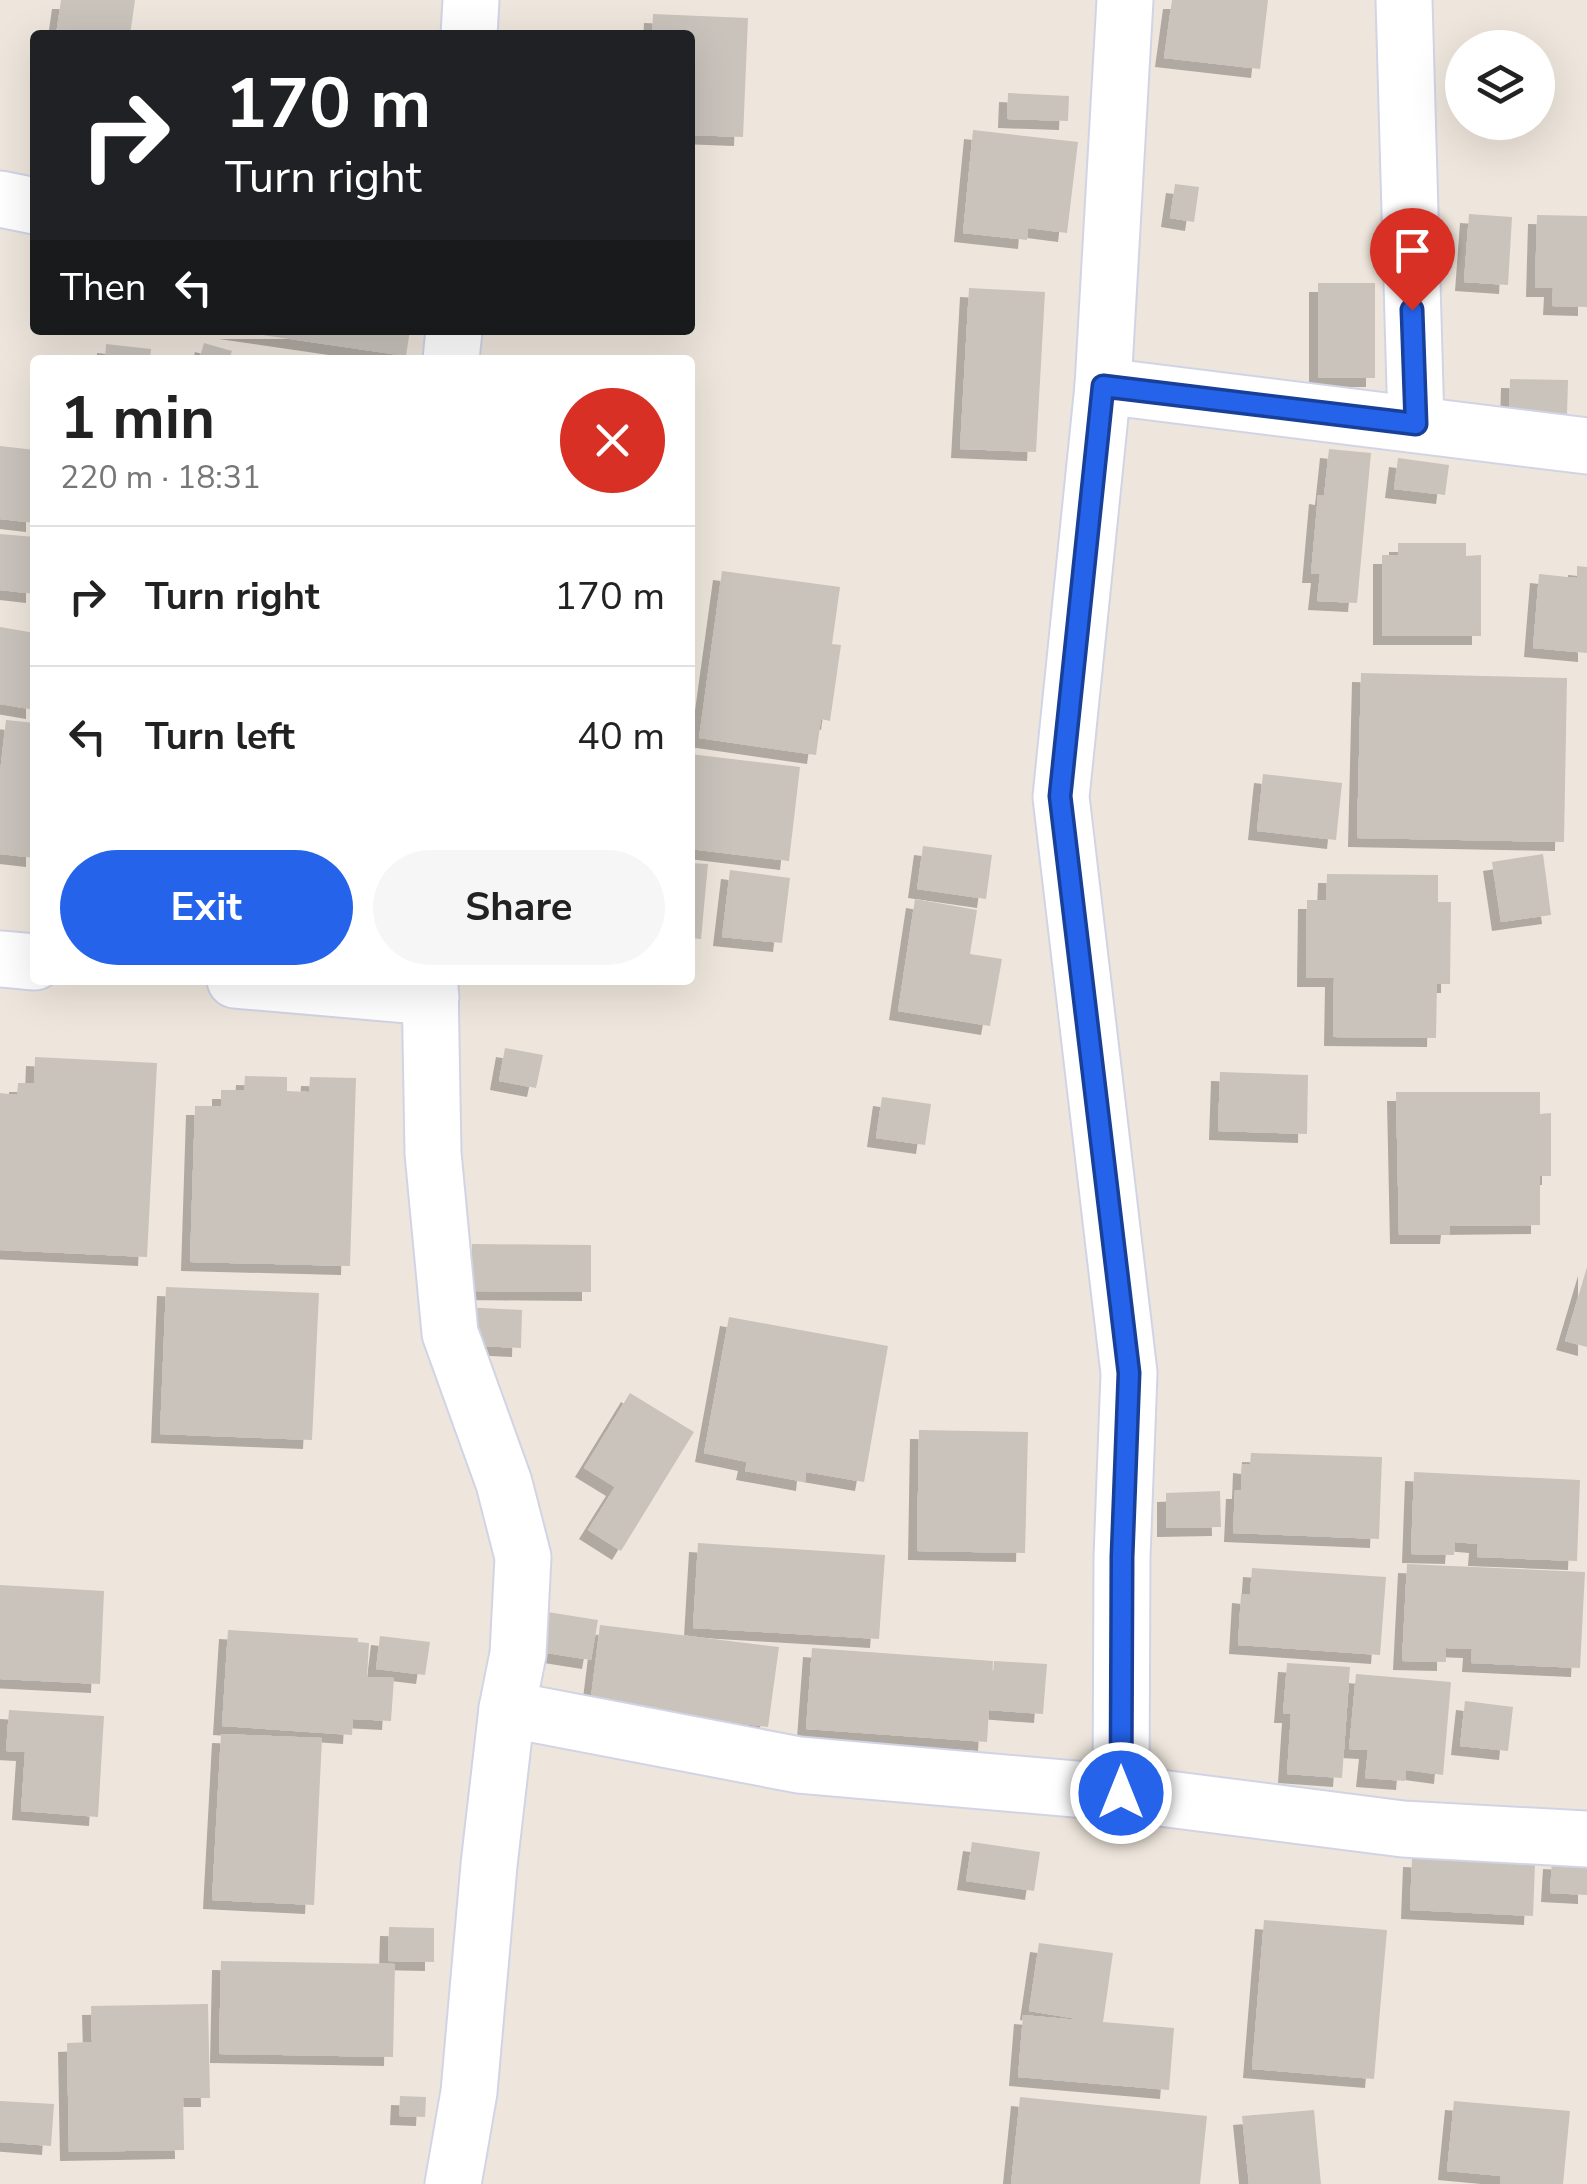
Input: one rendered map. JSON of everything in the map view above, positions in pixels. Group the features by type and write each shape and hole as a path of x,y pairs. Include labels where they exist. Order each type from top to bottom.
{"street":[{"path":"469,30 471,0"},
{"path":"1121,1793 1122,1557 1129,1373 1060,796 1103,386 1125,0"},
{"path":"1404,0 1416,424"},
{"path":"0,199 30,205"},
{"path":"1103,386 1587,446"},
{"path":"0,959 30,962"},
{"path":"344,985 431,989 433,1153 450,1333 504,1483 523,1556 518,1654 507,1709 469,2092 453,2184"},
{"path":"507,1709 799,1766 1121,1793 1403,1829 1587,1839"}],"building":[{"path":"61,0 135,0 131,30 57,30"},
{"path":"1172,0 1268,0 1260,69 1164,58"},
{"path":"653,14 748,18 743,137 695,135 695,30 652,30"},
{"path":"1008,93 1069,96 1068,121 1007,119"},
{"path":"973,130 1078,142 1067,233 1028,228 1027,240 963,233"},
{"path":"1175,184 1199,187 1194,222 1170,218"},
{"path":"1469,214 1512,217 1508,285 1464,282"},
{"path":"1537,215 1587,216 1587,307 1552,306 1553,288 1535,288"},
{"path":"1318,283 1375,283 1375,378 1318,378"},
{"path":"969,288 1045,292 1036,452 960,449"},
{"path":"262,335 409,335 406,355"},
{"path":"204,343 232,351 231,355 200,355"},
{"path":"106,344 151,349 150,355 105,355"},
{"path":"1510,379 1568,380 1567,416 1509,415"},
{"path":"0,446 30,449 30,522 0,519"},
{"path":"1329,449 1371,453 1357,603 1317,601 1320,574 1311,574 1318,495 1324,496"},
{"path":"1398,458 1449,465 1445,495 1394,489"},
{"path":"0,534 30,537 30,593 0,590"},
{"path":"1398,543 1466,543 1466,556 1481,555 1481,636 1382,636 1382,555 1398,555"},
{"path":"1577,566 1587,567 1587,653 1533,648 1539,574 1577,578"},
{"path":"722,571 840,587 832,644 841,645 830,721 821,719 816,755 699,738"},
{"path":"0,627 30,632 30,709 0,704"},
{"path":"1361,673 1567,678 1564,842 1357,838"},
{"path":"6,720 30,722 30,857 0,854 0,773"},
{"path":"695,755 800,767 789,861 695,850"},
{"path":"1263,774 1342,783 1336,840 1257,831"},
{"path":"923,846 992,855 986,899 917,889"},
{"path":"1543,854 1551,915 1501,922 1492,862"},
{"path":"695,863 708,864 701,939 695,938"},
{"path":"730,870 790,878 782,943 722,937"},
{"path":"1327,874 1438,875 1438,902 1451,902 1450,984 1437,984 1436,1038 1333,1037 1334,978 1306,978 1307,900 1326,900"},
{"path":"915,899 977,910 970,954 1002,959 990,1026 898,1011"},
{"path":"505,1048 543,1055 536,1088 499,1081"},
{"path":"35,1057 157,1063 147,1257 0,1250 0,1093 17,1095 18,1083 34,1083"},
{"path":"1220,1072 1308,1075 1307,1134 1218,1131"},
{"path":"245,1076 287,1077 287,1091 309,1092 310,1077 356,1078 350,1266 190,1262 195,1106 221,1106 221,1090 244,1090"},
{"path":"1396,1092 1540,1092 1540,1114 1551,1113 1551,1176 1540,1176 1540,1225 1450,1226 1449,1235 1399,1235"},
{"path":"882,1097 931,1104 925,1145 876,1138"},
{"path":"472,1244 591,1245 591,1292 471,1291"},
{"path":"1587,1267 1587,1347 1565,1341"},
{"path":"166,1287 319,1293 312,1440 160,1434"},
{"path":"462,1307 522,1310 521,1348 460,1345"},
{"path":"729,1317 888,1346 864,1482 806,1472 805,1482 745,1471 747,1462 704,1453"},
{"path":"630,1393 694,1432 621,1551 588,1530 615,1487 584,1468"},
{"path":"919,1430 1028,1432 1025,1553 917,1551"},
{"path":"1251,1453 1382,1457 1379,1539 1233,1533 1235,1490 1241,1490 1242,1464 1250,1465"},
{"path":"1414,1472 1580,1480 1577,1561 1477,1557 1478,1544 1455,1542 1454,1555 1411,1554"},
{"path":"1220,1491 1221,1527 1166,1528 1166,1493"},
{"path":"698,1543 885,1555 879,1639 693,1628"},
{"path":"1407,1564 1585,1572 1580,1668 1471,1663 1472,1649 1446,1648 1446,1662 1402,1661"},
{"path":"1252,1568 1386,1577 1380,1655 1238,1645 1241,1594 1250,1595"},
{"path":"0,1585 104,1591 100,1684 0,1679"},
{"path":"541,1611 598,1620 591,1660 534,1651"},
{"path":"600,1625 779,1647 768,1727 590,1705"},
{"path":"228,1630 358,1638 358,1642 369,1643 367,1677 394,1678 391,1721 353,1719 352,1735 222,1726"},
{"path":"380,1636 430,1642 425,1675 376,1669"},
{"path":"812,1648 993,1661 991,1699 994,1661 1047,1664 1043,1714 989,1710 987,1742 806,1729"},
{"path":"1287,1663 1350,1667 1342,1778 1287,1774 1291,1714 1283,1714"},
{"path":"1356,1674 1451,1682 1443,1775 1406,1770 1405,1781 1365,1778 1368,1750 1349,1749"},
{"path":"1465,1701 1513,1707 1508,1751 1460,1746"},
{"path":"9,1710 104,1716 98,1817 21,1811 25,1752 6,1751"},
{"path":"221,1734 322,1738 314,1905 212,1900"},
{"path":"972,1842 1040,1852 1034,1891 966,1881"},
{"path":"1412,1858 1535,1864 1533,1916 1410,1910"},
{"path":"1552,1860 1587,1862 1587,1895 1550,1893"},
{"path":"1264,1920 1387,1930 1374,2079 1252,2069"},
{"path":"389,1927 434,1928 434,1962 388,1961"},
{"path":"1039,1943 1113,1953 1103,2022 1174,2028 1169,2090 1018,2077 1023,2015 1090,2021 1029,2011"},
{"path":"221,1961 395,1964 393,2057 219,2054"},
{"path":"208,2004 210,2098 183,2098 184,2150 69,2152 67,2043 92,2042 91,2006"},
{"path":"400,2096 426,2097 425,2117 399,2116"},
{"path":"1020,2097 1207,2116 1200,2184 1011,2184"},
{"path":"0,2101 54,2104 51,2146 0,2142"},
{"path":"1454,2101 1570,2111 1563,2184 1500,2184 1501,2176 1447,2171"},
{"path":"1314,2110 1321,2184 1249,2184 1242,2116"}],"route":[{"path":"1121,1793 1122,1557 1129,1373 1060,796 1103,386 1416,424 1412,310"}]}
